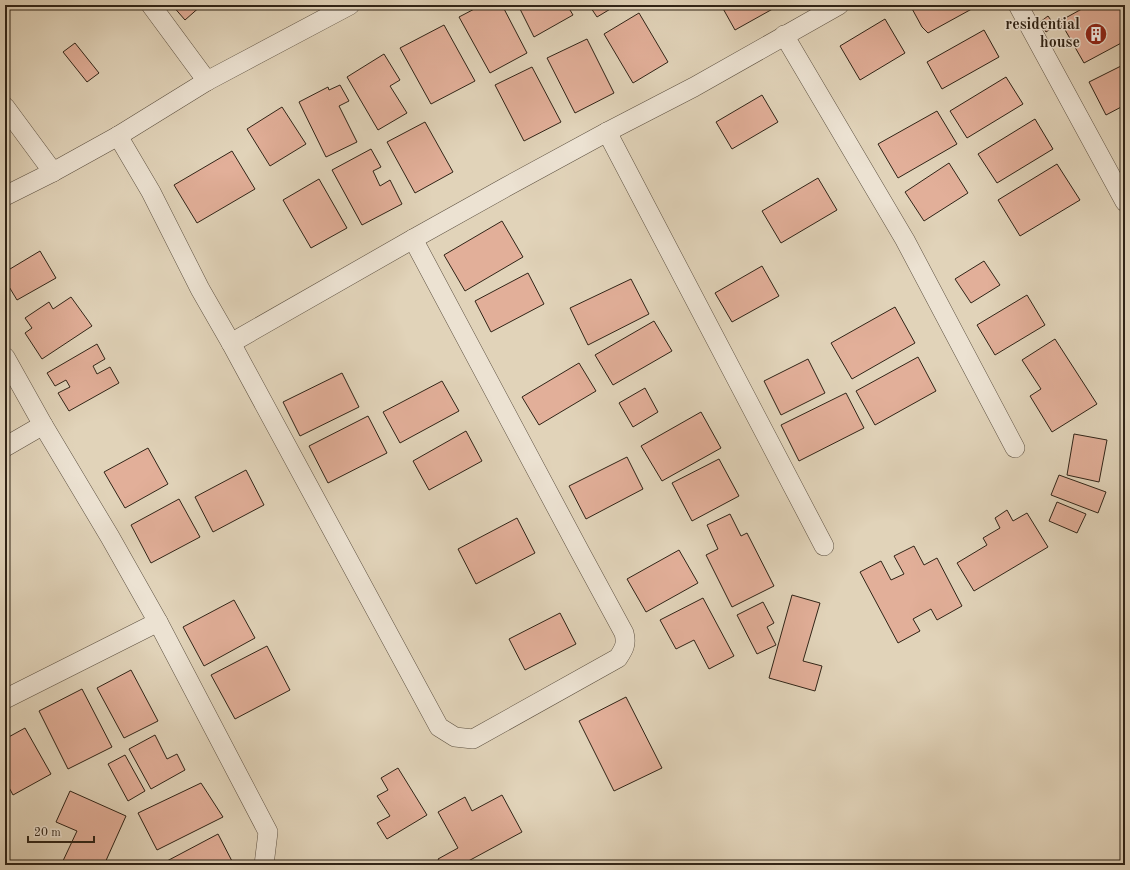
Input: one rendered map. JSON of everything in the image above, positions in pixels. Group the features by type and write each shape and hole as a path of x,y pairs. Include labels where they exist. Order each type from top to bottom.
{"street":[{"path":"151,5 207,81"},
{"path":"5,196 53,172 118,136 207,81 350,5"},
{"path":"231,343 413,239 607,132 694,87 839,5"},
{"path":"1018,5 1125,202"},
{"path":"784,35 905,240 1014,448"},
{"path":"5,107 53,172"},
{"path":"607,132 824,546"},
{"path":"118,136 151,192 200,289 231,343 439,727 454,737 473,739 618,658 625,646 626,639 413,239"},
{"path":"5,357 158,622 268,832 264,865"},
{"path":"5,447 43,425"},
{"path":"5,699 158,622"}],"building":[{"path":"172,5 202,5 185,20"},
{"path":"482,5 502,5 527,53 490,73 459,17"},
{"path":"518,5 567,5 573,15 534,37"},
{"path":"589,5 617,5 597,17"},
{"path":"721,5 777,5 778,6 735,30"},
{"name":"residential house","path":"910,5 979,5 928,33 922,27"},
{"name":"residential house","path":"1089,5 1124,5 1125,30 1123,32 1125,41 1084,63 1060,21"},
{"path":"639,13 668,62 633,83 604,34"},
{"path":"1048,16 1055,26 1046,32 1040,22"},
{"path":"885,19 905,53 860,80 840,46"},
{"path":"444,25 475,81 431,104 400,48"},
{"path":"984,30 999,57 942,89 927,62"},
{"path":"587,39 614,93 575,113 547,58"},
{"path":"75,43 99,73 87,82 63,52"},
{"path":"384,54 400,80 390,86 407,113 378,130 347,77"},
{"path":"1125,64 1125,105 1106,115 1089,82"},
{"path":"532,67 561,122 524,141 495,85"},
{"path":"1006,77 1023,104 967,138 950,111"},
{"path":"340,85 349,101 339,106 357,142 326,157 299,102 328,87 329,90"},
{"path":"762,95 778,122 732,149 716,122"},
{"path":"282,107 306,144 270,166 247,129"},
{"path":"937,111 957,144 898,178 878,144"},
{"path":"1035,119 1053,149 997,183 978,154"},
{"path":"425,122 453,172 415,193 387,142"},
{"path":"371,149 381,167 373,171 380,186 390,180 402,204 362,225 332,170"},
{"path":"232,151 255,189 197,223 174,185"},
{"path":"949,163 968,193 924,221 905,192"},
{"path":"1057,164 1080,200 1020,236 998,200"},
{"path":"818,178 837,210 781,243 762,211"},
{"path":"319,179 347,228 311,248 283,200"},
{"path":"502,221 523,257 465,291 444,255"},
{"path":"40,251 56,278 17,300 5,280 5,272"},
{"path":"984,261 1000,285 971,303 955,279"},
{"path":"762,266 779,296 732,322 715,293"},
{"path":"528,273 544,304 491,332 475,301"},
{"path":"631,279 649,314 588,345 570,308"},
{"path":"1027,295 1045,325 995,355 977,325"},
{"path":"71,297 92,326 42,359 25,333 32,328 25,318 49,302 53,309"},
{"path":"895,307 915,343 852,379 831,343"},
{"path":"654,321 672,351 613,385 595,355"},
{"path":"1055,339 1097,404 1052,432 1030,396 1041,389 1022,360"},
{"path":"97,344 105,359 93,366 97,374 110,367 119,383 69,411 58,393 70,387 66,380 55,386 47,373"},
{"path":"918,357 936,391 875,425 856,391"},
{"path":"808,359 825,393 781,415 764,381"},
{"path":"579,363 596,391 539,425 522,397"},
{"path":"342,373 359,407 300,436 283,402"},
{"path":"442,381 459,411 400,443 383,412"},
{"path":"645,388 658,412 633,427 619,403"},
{"path":"846,393 864,428 799,461 781,425"},
{"path":"701,412 721,448 662,481 641,446"},
{"path":"368,416 387,453 328,483 309,446"},
{"path":"466,431 482,461 429,490 413,461"},
{"path":"1074,434 1107,440 1099,482 1067,475"},
{"path":"148,448 168,484 125,508 104,472"},
{"path":"627,457 643,489 586,519 569,486"},
{"path":"719,459 739,496 692,521 672,483"},
{"path":"246,470 264,505 213,532 195,497"},
{"path":"1059,475 1106,492 1098,513 1051,495"},
{"path":"179,499 200,537 151,563 131,525"},
{"path":"1057,502 1086,514 1077,533 1049,521"},
{"path":"1007,510 1013,521 1027,513 1048,547 974,591 957,563 987,545 983,538 1000,528 995,518"},
{"path":"730,514 741,536 747,533 774,586 732,607 706,555 718,549 707,525"},
{"path":"517,518 535,553 476,584 458,549"},
{"path":"914,546 924,565 937,558 962,606 937,620 931,609 913,619 920,631 898,643 860,572 881,561 891,580 904,574 894,556"},
{"path":"679,550 698,583 646,612 627,579"},
{"path":"792,595 820,603 803,661 822,666 815,691 769,678"},
{"path":"703,598 734,656 709,669 694,640 676,649 660,620"},
{"path":"234,600 255,638 204,666 183,627"},
{"path":"763,602 774,623 767,627 776,645 757,654 737,615"},
{"path":"560,613 576,644 525,670 509,639"},
{"path":"267,646 290,690 235,719 211,675"},
{"path":"131,670 158,721 124,738 97,688"},
{"path":"82,689 112,747 68,769 39,711"},
{"path":"626,697 662,768 614,791 579,721"},
{"path":"25,728 51,774 13,795 5,780 5,739"},
{"path":"155,735 167,759 177,754 185,770 151,789 129,749"},
{"path":"125,755 145,791 128,801 108,764"},
{"path":"398,768 427,815 387,839 377,823 390,816 377,796 388,790 381,778"},
{"path":"201,783 223,817 157,850 138,813"},
{"path":"70,791 126,816 104,865 66,865 62,863 77,831 56,822"},
{"path":"502,795 522,832 461,865 441,865 438,859 458,848 438,812 465,797 472,811"},
{"path":"218,834 234,865 169,865 167,861"}],"place":[{"name":"residential house","path":"1096,34"}]}
